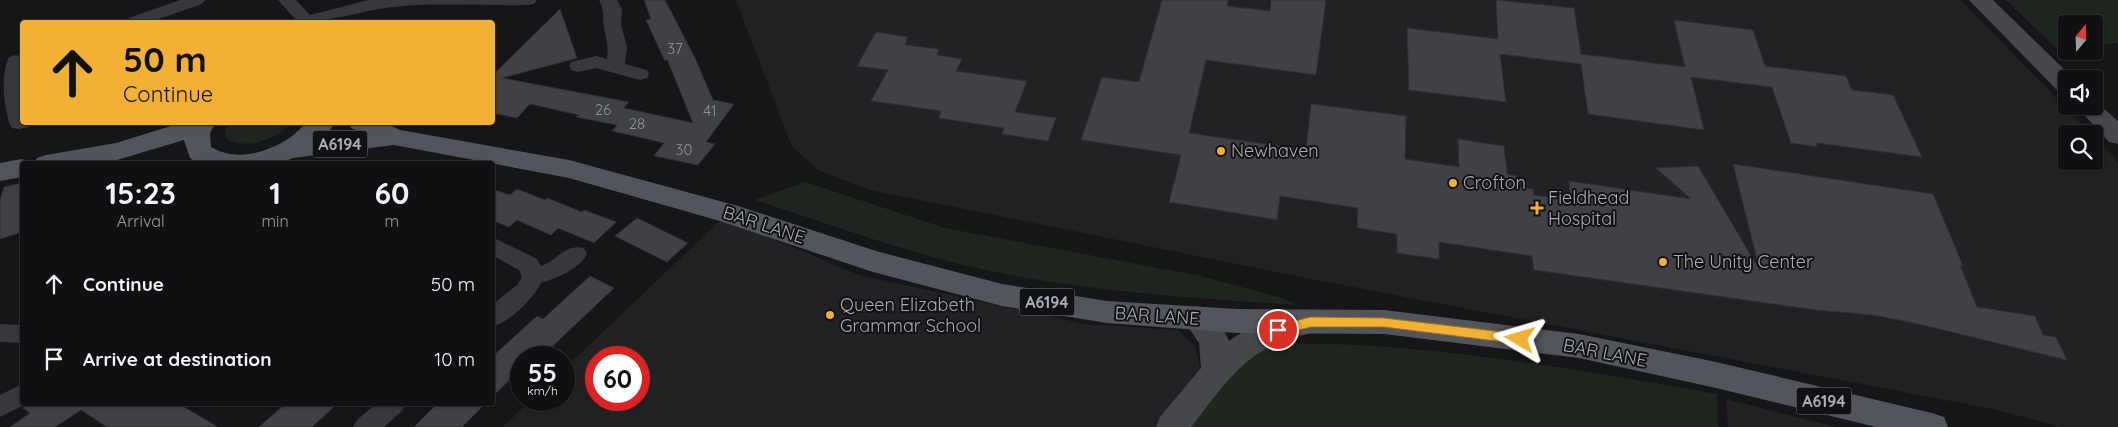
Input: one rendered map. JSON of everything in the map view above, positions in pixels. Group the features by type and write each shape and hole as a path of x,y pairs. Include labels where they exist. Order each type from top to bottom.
{"main road":[{"name":"A6194","path":"62,161 117,151 199,125"},
{"name":"A6194","path":"202,125 196,141 203,158"},
{"name":"A6194","path":"250,161 270,158 310,137 321,125"},
{"name":"BAR LANE","path":"367,125 394,137 569,169 728,213 873,261 1002,295 1107,312 1197,318 1311,322 1384,322 1579,346 1716,375 1932,427"},
{"name":"BAR LANE","path":"270,158 394,137"},
{"name":"A6194","path":"117,151 203,158 216,161"},
{"path":"0,172 20,168"}],"street":[{"path":"141,20 196,0"},
{"path":"287,0 305,20"},
{"path":"314,20 374,4 392,2 528,0"},
{"path":"608,0 613,9 612,25 618,46 615,66"},
{"path":"1980,0 2058,77"},
{"path":"13,61 10,86 20,122"},
{"path":"578,66 596,62 640,74"},
{"path":"2097,115 2118,136"},
{"path":"495,247 528,265 533,277"},
{"path":"495,316 526,290 533,277 552,271 576,254"},
{"path":"1197,318 1208,330 1215,343 1218,358 1216,374"},
{"path":"1172,427 1216,374 1239,351 1254,340 1278,330 1311,322"},
{"path":"0,333 20,334"},
{"path":"0,406 20,395"},
{"path":"366,427 391,406"}],"shaded area":[{"name":"Fieldhead Hospital","path":"736,0 1961,0 2058,100 2058,115 2073,115 2082,125 2058,125 2058,170 2103,170 2103,146 2118,162 2118,427 2062,427 1993,409 1316,280 870,190 818,170 792,147"},
{"path":"2006,0 2118,0 2118,43 2103,45 2103,15 2058,15 2058,50"},
{"path":"228,125 289,125 270,138 244,144 228,140 225,135"},
{"path":"805,182 945,228 1201,276 1282,298 1297,305 1117,291 984,270 870,238 755,200"},
{"name":"Queen Elizabeth Grammar School","path":"723,218 859,275 1085,324 1178,330 1195,346 1201,373 1157,427 503,427 520,411 575,411 575,359 585,349 585,411 650,411 650,346 588,346"},
{"path":"1273,344 1376,346 1471,355 1717,394 1718,427 1188,427 1213,392 1235,368 1259,350"},
{"path":"1726,399 1835,427 1728,427"}],"building":[{"path":"644,0 665,0 695,58 713,100 734,104 706,142 715,144 698,165 654,156 664,143 612,131 617,125 576,117 579,115 530,104 517,118 495,114 495,73 560,9 577,58 502,78 629,102 624,108 693,123 667,59 665,61 646,20 651,19"},
{"path":"1162,0 1228,0 1227,6 1270,11 1271,0 1326,0 1316,75 1206,60 1189,133 1306,150 1311,104 1406,116 1405,159 1459,167 1458,139 1504,146 1507,174 1517,176 1518,187 1533,189 1534,195 1571,200 1569,181 1691,199 1656,168 1698,166 1760,271 1733,164 1933,194 1963,266 1960,265 1977,307 2035,316 2043,335 2056,337 2067,360 1873,315 1816,310 1534,270 1532,256 1439,242 1439,259 1397,253 1397,234 1357,228 1358,208 1280,196 1277,220 1169,202 1181,155 1081,140 1102,77 1139,82"},
{"path":"1496,0 1574,8 1581,54 1685,67 1674,20 1753,30 1765,66 1846,76 1852,90 1893,95 1922,157 1817,143 1817,147 1791,143 1772,87 1691,77 1704,130 1588,114 1581,64 1500,54 1506,102 1409,90 1407,28 1498,39"},
{"path":"876,32 908,37 905,45 939,49 937,55 962,59 956,71 1027,81 1015,112 1056,118 1048,141 1002,134 1004,128 939,118 941,111 871,101 888,70 857,66"},
{"path":"20,183 20,233 0,239 0,200 4,187"},
{"path":"517,189 545,200 547,198 582,212 584,210 616,222 594,243 558,228 551,235 517,220 509,227 495,221 495,190 510,195"},
{"path":"637,218 688,243 667,262 615,236"},
{"path":"590,276 614,288 553,346 510,346 510,380 495,394 495,354 537,316 543,319"},
{"path":"26,406 182,406 218,427 107,427 81,410 55,427 10,427 30,413 23,408"},
{"path":"283,406 335,406 312,427 259,427"},
{"path":"435,406 483,406 462,427 414,427"}],"place":[{"name":"Newhaven","path":"1221,151"},
{"name":"Crofton","path":"1453,183"},
{"name":"Fieldhead Hospital","path":"1537,208"},
{"name":"The Unity Center","path":"1663,262"},
{"name":"Queen Elizabeth Grammar School","path":"830,315"}],"route":[{"path":"1278,330 1311,322 1384,322 1520,339"}]}
